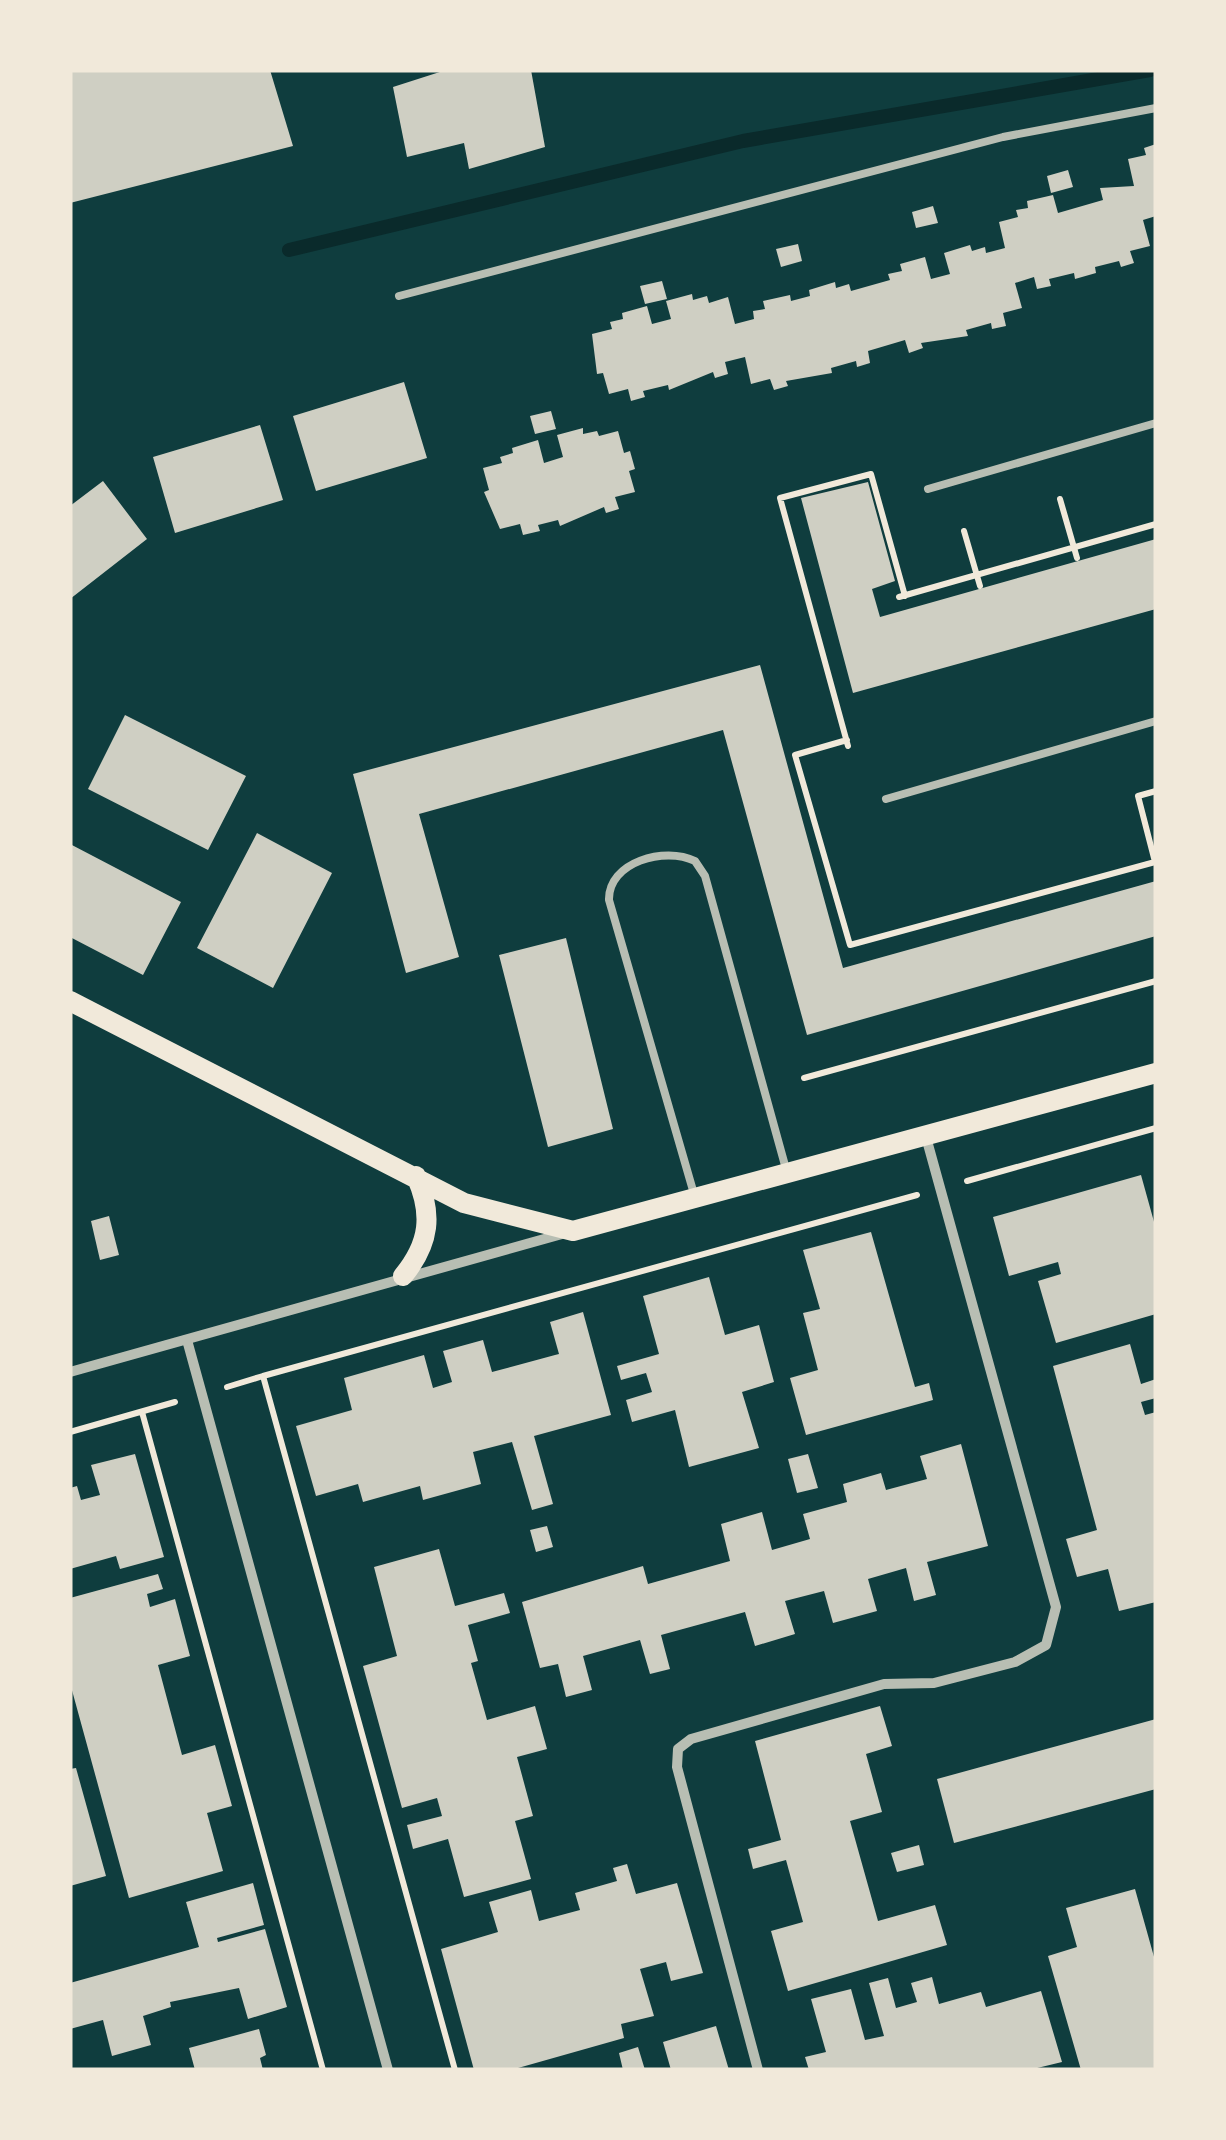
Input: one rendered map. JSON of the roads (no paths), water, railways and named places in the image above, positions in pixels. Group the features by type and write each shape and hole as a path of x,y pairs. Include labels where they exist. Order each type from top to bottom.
{"main road":[{"path":"70,1002 464,1203 573,1231 1156,1072"},
{"path":"403,1276 428,1232 425,1196 416,1176"}],"street":[{"path":"758,2070 677,1767 678,1750 691,1739 884,1684 934,1684 1015,1662 1046,1646 1056,1606 926,1136"},
{"path":"70,1372 573,1231"},
{"path":"187,1340 388,2070"}],"lane":[{"path":"399,296 1003,137 1156,108"},
{"path":"928,489 1156,424"},
{"path":"886,799 1156,721"},
{"path":"696,1198 608,900 608,886 617,872 668,854 695,861 710,889 788,1174"}],"waterway":[{"path":"289,250 743,141 1150,70"}]}
